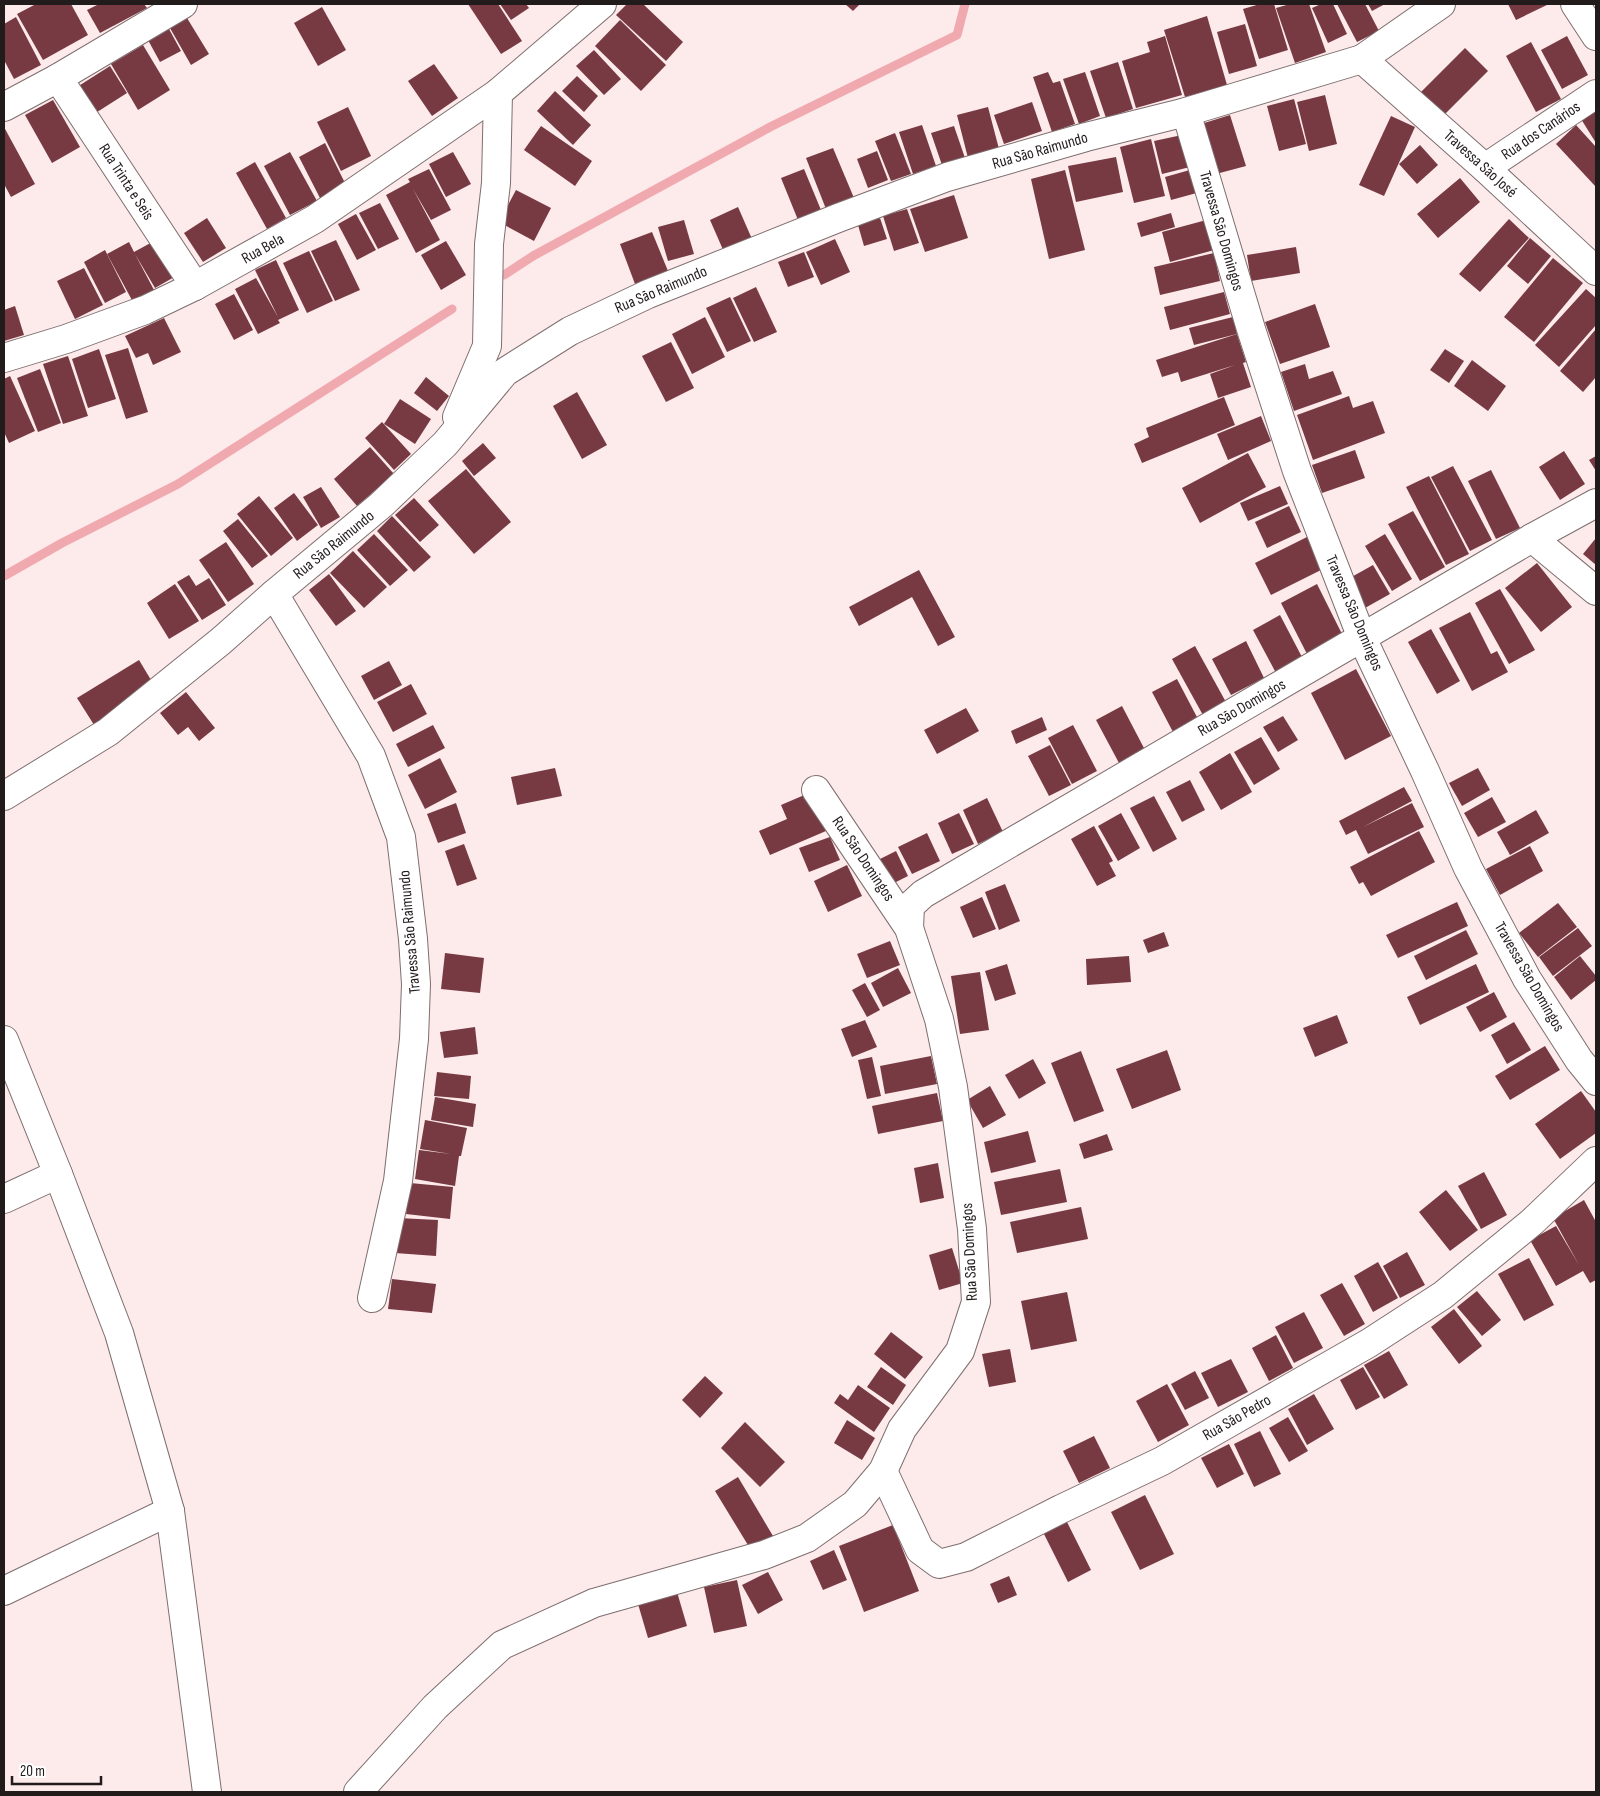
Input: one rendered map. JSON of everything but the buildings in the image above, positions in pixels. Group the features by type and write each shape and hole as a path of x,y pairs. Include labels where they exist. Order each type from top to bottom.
{"street":[{"path":"4,107 58,78 183,4"},
{"name":"Rua Bela","path":"4,358 66,340 145,310 195,286 315,219 498,93 602,4"},
{"name":"Rua São Raimundo","path":"4,796 108,732 221,640 381,506 445,444 505,372 570,331 648,294 838,218 947,177 1186,112 1362,59 1441,4"},
{"path":"1574,4 1596,36"},
{"name":"Travessa São José","path":"1362,59 1596,270"},
{"name":"Rua Trinta e Seis","path":"58,78 195,286"},
{"path":"445,444 487,346 489,244 496,183 498,93"},
{"name":"Rua dos Canários","path":"1485,168 1596,94"},
{"name":"Travessa São Domingos","path":"1186,112 1251,329 1297,471 1362,638 1468,868 1527,979 1579,1060 1596,1081"},
{"name":"Rua São Domingos","path":"909,928 910,906 923,894 1532,538 1596,503"},
{"path":"1532,538 1596,591"},
{"name":"Travessa São Raimundo","path":"274,594 371,756 401,838 413,939 416,984 414,1040 398,1181 372,1298"},
{"name":"Rua São Domingos","path":"358,1792 435,1707 502,1645 594,1603 764,1555 807,1538 855,1504 883,1471 902,1429 960,1351 976,1302 972,1229 953,1087 939,1019 909,928 816,790"},
{"path":"4,1040 119,1332 170,1511 207,1792"},
{"name":"Rua São Pedro","path":"883,1471 920,1550 939,1564 966,1557 1162,1461 1369,1342 1443,1295 1532,1222 1596,1160"},
{"path":"4,1200 58,1174"},
{"path":"4,1591 170,1511"}],"waterway":[{"path":"504,275 533,256 772,126 957,35 965,4"},
{"path":"4,576 62,543 178,484 452,309"}]}
